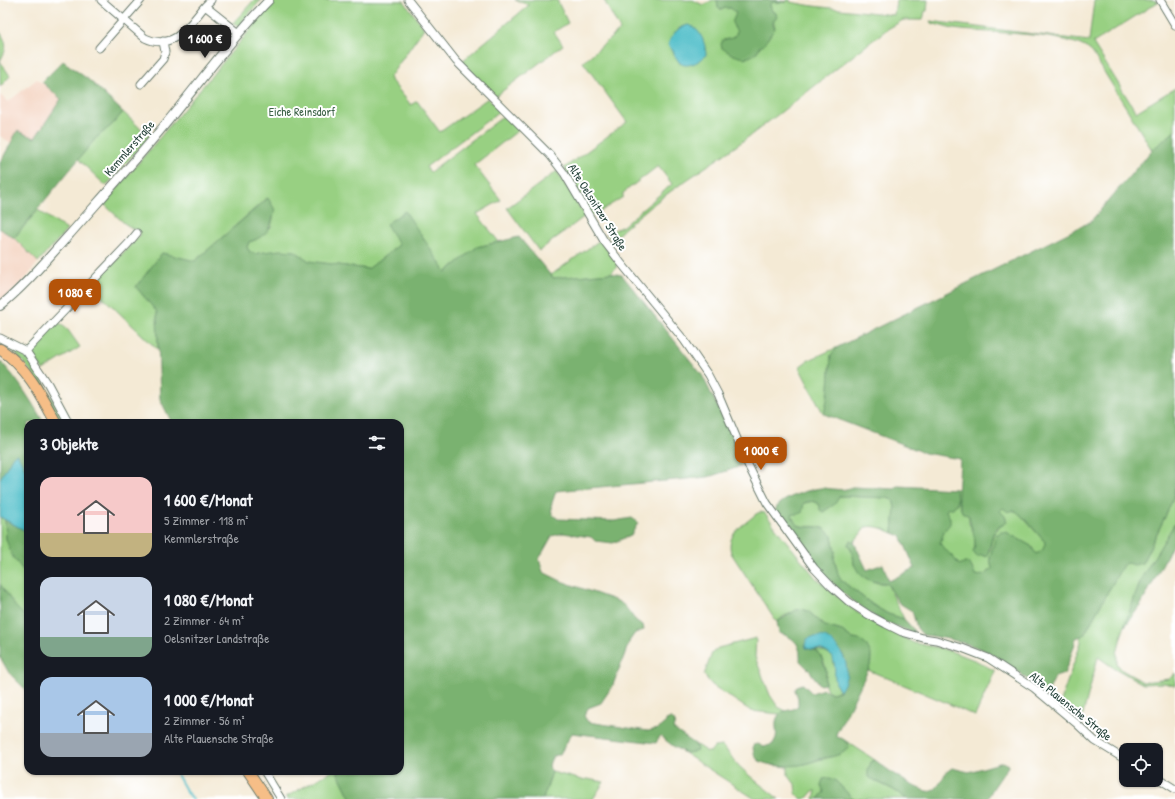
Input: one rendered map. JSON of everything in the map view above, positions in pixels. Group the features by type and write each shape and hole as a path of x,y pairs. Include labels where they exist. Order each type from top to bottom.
{"main road":[{"path":"0,349 13,359 27,374 54,419"},
{"path":"251,775 266,799"}],"street":[{"path":"101,0 145,38 153,42 173,39 180,36 211,0"},
{"path":"99,48 141,0"},
{"name":"Kemmlerstraße","path":"0,306 11,297 39,268 104,196 157,134 239,33 269,0"},
{"name":"Alte Oelsnitzer Straße","path":"408,0 456,61 550,155 564,173 616,258 666,317 708,375 724,406 741,446"},
{"path":"1160,0 1175,25"},
{"path":"205,6 239,33"},
{"path":"141,84 163,59 165,52 163,41"},
{"path":"26,351 137,233"},
{"path":"0,338 26,351 48,384 67,419"},
{"name":"Alte Plauensche Straße","path":"741,446 759,488 783,526 814,568 849,602 869,615 902,632 962,648 988,658 1034,688 1095,741 1119,756"},
{"path":"266,775 281,799"},
{"path":"1163,781 1175,789"}],"shaded area":[{"path":"37,79 61,99 35,138 17,131 11,143 0,136 0,95 8,102"},
{"path":"0,229 14,238 38,262 28,276 0,303"}],"green space":[{"path":"254,0 261,0 242,22 243,24 238,26 232,24"},
{"name":"Eiche Reinsdorf","path":"275,0 404,1 424,28 389,78 411,105 417,101 440,132 488,98 500,111 426,167 430,172 505,115 520,129 474,165 501,200 477,214 499,242 477,247 446,272 399,245 368,269 309,261 295,251 264,252 255,254 249,251 247,247 249,242 255,240 271,227 275,210 267,198 195,261 162,253 136,287 157,312 158,350 91,286 141,234 124,223 104,204"},
{"path":"515,0 557,0 568,23 554,32 563,45 496,96 461,62 529,5"},
{"path":"604,0 693,0 703,5 712,0 717,0 721,10 731,8 736,14 734,28 738,32 729,40 757,52 775,28 770,5 772,2 786,2 787,0 790,0 790,2 813,6 894,15 896,0 928,0 927,11 925,11 923,20 903,20 886,30 758,130 655,203 610,243 611,238 606,234 623,226 672,184 658,166 623,193 623,197 593,216 564,168 627,122 583,62 620,30","holes":["688,25 680,64 671,48 678,29"]},
{"path":"717,0 776,0 787,2 772,2 770,5 772,11 776,13 777,18 774,20 773,24 775,28 757,52 752,56 742,58 722,48 721,44 723,40 733,38 736,35 737,32 732,23 736,13 731,8 721,10 718,8"},
{"path":"1094,0 1153,0 1158,2 1093,43 1136,112 1175,88 1175,131 1152,150 1092,52 1081,45 1066,40 1027,34 954,29 931,23 930,21 1089,41"},
{"path":"0,32 6,46 0,61"},
{"path":"0,61 10,76 0,87"},
{"path":"63,61 89,80 123,112 113,124 96,138 14,238 0,229 0,163 17,131 35,138 61,99 42,82"},
{"path":"123,112 150,135 106,186 78,159 96,138 113,124"},
{"path":"1175,131 1175,486 1173,498 1142,563 1134,565 1127,563 1123,565 1084,635 1076,638 1064,674 1055,677 1049,690 1044,691 984,650 940,637 923,635 917,628 912,611 899,603 887,583 872,581 860,574 854,564 852,553 848,544 851,540 854,542 867,570 883,564 889,581 915,568 901,536 893,533 895,507 893,500 887,498 842,496 839,497 835,504 823,512 820,510 820,506 818,504 811,501 804,503 802,513 792,515 794,521 800,526 817,527 827,531 832,536 835,552 834,558 838,574 842,581 873,605 888,614 904,619 913,629 914,633 878,619 846,596 818,569 775,511 781,502 795,495 821,488 841,490 852,487 895,489 897,486 956,489 957,503 953,508 948,508 946,511 950,518 950,524 944,531 940,544 959,565 967,562 971,566 975,575 978,576 984,575 992,569 990,558 996,535 1001,532 1006,532 1031,546 1036,554 1042,551 1045,542 1022,516 1014,510 1008,512 1003,508 1000,511 1005,516 1007,522 997,528 993,534 987,557 982,555 977,557 973,552 975,547 975,538 969,516 962,512 958,499 960,459 925,453 824,414 829,389 831,355 838,347 1090,222 1152,150"},
{"path":"557,171 585,216 539,251 507,208"},
{"path":"268,198 275,210 272,222 264,234 249,242 247,247 249,251 254,254 280,250 295,251 309,261 368,269 399,245 386,224 405,211 446,272 477,247 519,237 553,278 611,273 622,275 702,375 733,438 743,464 736,468 708,477 556,491 551,506 552,514 558,519 614,521 632,518 638,523 631,535 613,543 595,541 591,537 563,533 552,536 539,559 543,572 561,581 620,602 635,620 643,625 644,630 635,633 630,640 613,685 601,703 588,708 584,716 588,722 648,731 658,729 666,722 666,720 671,718 675,722 673,729 695,744 697,750 688,753 673,746 660,736 656,743 572,733 560,754 553,756 551,760 549,766 552,772 543,799 351,799 339,775 404,775 404,419 170,419 160,399 157,312 136,287 162,253 195,261"},
{"path":"38,210 67,230 38,262 14,238"},
{"path":"600,240 617,263 616,268 611,273 553,278 551,275"},
{"path":"57,321 68,330 80,347 43,370 31,353 32,347"},
{"path":"1,341 25,354 32,362 64,419 59,419 35,376 15,353"},
{"path":"838,347 831,355 829,389 825,413 823,413 799,367 807,361"},
{"path":"0,361 29,398 42,419 24,419 24,471 0,479"},
{"path":"1175,486 1175,523 1142,577 1121,637 1117,653 1117,664 1122,670 1143,682 1169,679 1175,673 1175,686 1164,683 1143,684 1098,657 1081,722 1061,702 1081,642 1081,636 1084,635 1123,564 1142,563 1166,516"},
{"path":"960,488 958,499 962,512 969,516 969,523 975,536 975,548 990,551 995,532 1004,524 1000,511 1003,508 1018,512 1045,542 1043,550 1036,554 1031,546 1006,532 991,553 990,558 992,569 986,574 980,576 975,575 971,566 959,565 954,558 942,548 940,541 950,518 946,511 948,508 957,504 956,489"},
{"path":"842,496 887,498 893,500 895,507 893,533 877,527 866,527 854,542 851,540 848,544 853,554 854,565 877,583 887,583 904,619 888,614 873,605 842,581 838,574 834,558 835,552 832,536 828,532 818,527 800,526 794,521 792,515 804,503 815,501 823,512"},
{"path":"760,512 765,513 816,578 846,604 867,619 914,643 940,648 959,654 977,661 995,671 975,716 868,670 871,657 860,640 853,639 842,631 825,626 809,612 802,609 784,616 777,622 731,553 730,546 733,535 741,526"},
{"path":"0,517 5,520 6,539 24,570 24,615 15,606 0,584"},
{"path":"5,520 24,530 24,572 12,556 6,539"},
{"path":"1175,523 1175,540 1142,603 1124,626 1142,577"},
{"path":"0,584 15,606 24,615 24,688 9,673 0,657"},
{"path":"802,609 809,612 825,626 842,631 853,639 860,640 867,646 871,654 870,666 836,734 837,737 843,739 849,746 844,752 836,756 819,759 800,765 781,766 768,764 758,760 754,753 753,745 758,744 764,747 773,744 776,738 776,722 778,716 783,712 794,709 798,706 798,698 795,690 797,686 803,684 812,693 823,689 832,693 840,691 844,681 846,667 841,651 805,644 806,648 817,651 826,670 825,684 820,685 800,661 799,650 796,642 779,633 777,622 796,610"},
{"path":"756,638 755,657 770,695 778,707 786,711 779,714 751,711 712,685 704,675 712,653 718,648"},
{"path":"814,650 826,652 832,657 834,661 837,686 840,691 832,693 826,688 826,669 820,655"},
{"path":"843,739 875,760 871,762 877,782 894,790 907,799 853,799 835,780 821,785 824,792 818,799 814,799 816,791 813,791 807,798 802,799 796,794 795,784 788,775 788,767 771,765 804,764 831,757 849,746"},
{"path":"695,744 707,752 710,752 714,747 722,746 737,764 779,799 755,799 681,751 687,753 697,750"},
{"path":"875,760 903,780 927,791 932,791 936,788 940,784 945,773 952,768 969,772 1003,762 1009,765 987,799 907,799 894,790 868,777 868,770 871,762"},
{"path":"552,772 582,780 587,779 604,782 593,799 543,799"},
{"path":"325,775 339,775 351,799 287,799 286,797"},
{"path":"830,778 835,780 853,799 818,799 824,792 821,785 823,779"}],"water":[{"path":"688,25 696,29 702,37 706,55 697,62 690,65 683,65 679,62 674,55 674,52 668,45 675,32"},
{"path":"16,454 18,455 24,467 24,530 0,517 0,479 13,456"},
{"path":"812,637 825,637 835,645 843,655 847,673 846,679 840,691 835,680 834,663 829,654 822,650 806,648 805,644 807,639"}],"waterway":[{"path":"177,775 188,794 193,799"}]}
